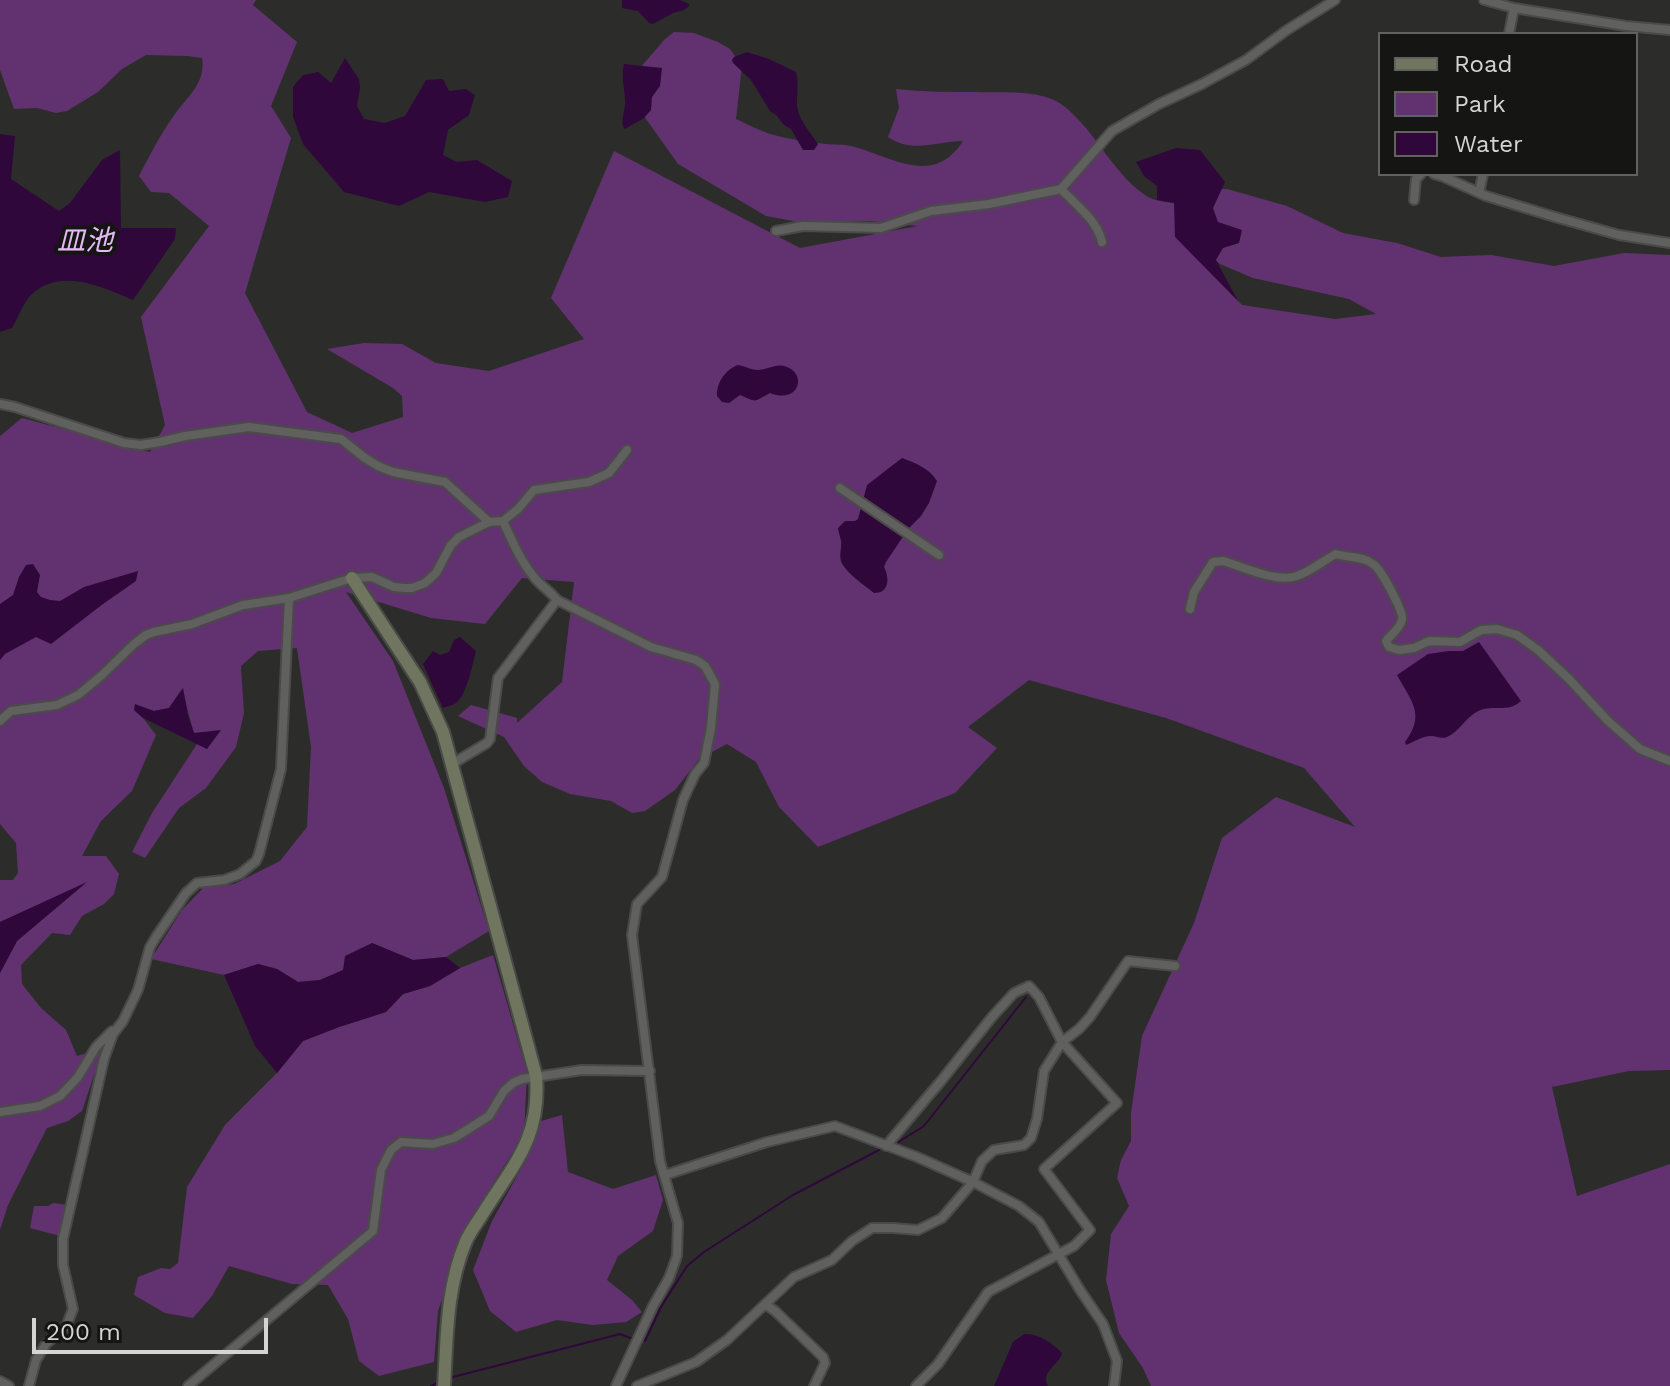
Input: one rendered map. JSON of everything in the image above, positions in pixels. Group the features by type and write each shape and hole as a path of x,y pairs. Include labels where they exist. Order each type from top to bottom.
{"street":[{"path":"776,231 803,226 881,228 931,211 989,204 1061,189 1112,131 1246,60 1335,0"},
{"path":"1484,0 1514,8 1670,30"},
{"path":"1509,32 1514,8"},
{"path":"1414,200 1419,176"},
{"path":"1441,176 1479,193 1619,235 1670,243"},
{"path":"1479,193 1483,176"},
{"path":"1061,189 1092,220 1102,242"},
{"path":"0,404 124,443 141,445 249,427 341,439 378,466 445,482 489,522"},
{"path":"0,721 11,711 57,705 78,695 146,635 192,624 243,605 289,598 352,578 372,577 404,588 425,583 436,573 451,545 459,537 489,522 503,521 534,490 589,482 609,473 627,450"},
{"path":"840,488 939,555"},
{"path":"503,521 518,556 536,580 557,600 651,647 696,660 705,666 715,684 704,763 683,800 662,877 637,904 633,926 660,1161 678,1223 677,1256 616,1386"},
{"path":"1190,609 1194,592 1213,562 1223,561 1281,579 1321,565 1336,554 1372,563 1380,570 1400,606 1403,618 1386,641 1389,647 1399,650 1429,641 1460,642 1481,630 1497,629 1517,635 1538,650 1640,749 1670,761"},
{"path":"352,578 420,682 443,732 536,1076 538,1097 529,1140 468,1238 452,1284 444,1386"},
{"path":"29,1386 36,1360 46,1344 66,1327 73,1309 63,1265 63,1239 104,1059 113,1034 138,990 150,947 186,893 197,883 224,880 240,874 256,861 259,854 281,769 289,598"},
{"path":"452,764 490,739 498,678 557,600"},
{"path":"637,1386 696,1362 727,1340 794,1277 832,1260 872,1228 918,1230 942,1218 973,1182 982,1161 994,1150 1024,1145 1031,1138 1044,1071 1062,1042 1090,1017 1128,961 1175,966"},
{"path":"886,1146 992,1017 1014,993 1029,986 1039,997 1062,1042 1117,1103 1044,1169 1090,1230 1074,1246 988,1292 938,1364 916,1386"},
{"path":"0,1112 40,1106 60,1096 78,1077 96,1047 123,1021"},
{"path":"188,1386 373,1231 381,1170 391,1150 401,1142 433,1144 454,1138 489,1116 504,1091 513,1083 536,1076 582,1070 650,1071"},
{"path":"665,1175 767,1142 835,1126 973,1182 1019,1206 1039,1222 1103,1324 1117,1361 1114,1386"},
{"path":"766,1305 823,1357 825,1363 814,1386"},
{"path":"0,1381 9,1386"}],"green space":[{"path":"0,0 256,0 253,5 297,42 271,106 291,138 245,293 307,412 352,433 403,417 402,396 327,349 364,343 402,344 436,363 489,371 584,339 551,298 614,151 800,248 918,226 870,221 804,223 766,216 678,164 639,109 640,68 674,32 694,33 730,49 742,66 736,119 784,137 848,145 896,161 925,166 951,155 963,141 916,146 888,137 899,108 896,89 1031,94 1052,99 1073,114 1126,179 1156,200 1174,203 1194,189 1227,189 1287,206 1343,233 1397,243 1441,257 1491,255 1554,266 1624,253 1670,255 1670,1070 1629,1071 1552,1087 1577,1196 1670,1164 1670,1386 1151,1386 1143,1368 1119,1333 1106,1280 1111,1234 1129,1206 1117,1178 1121,1160 1131,1141 1131,1113 1142,1036 1194,923 1222,838 1276,797 1355,827 1304,768 1166,718 1029,680 968,727 997,748 955,793 818,847 779,807 756,762 727,744 699,759 675,790 645,811 632,813 611,801 570,794 542,782 524,766 504,737 458,716 471,705 517,718 517,723 562,682 574,582 522,578 485,624 431,618 346,592 393,661 444,788 489,931 446,957 413,960 372,943 344,970 320,980 298,982 277,969 258,964 224,975 151,959 182,910 204,887 234,884 280,861 307,827 311,747 297,648 258,651 241,666 244,713 236,747 206,788 179,808 145,858 132,852 152,813 197,744 208,749 203,732 194,734 182,689 169,708 134,710 156,735 132,791 101,821 82,856 106,856 119,874 114,894 104,904 82,916 70,935 52,933 21,965 22,984 41,1008 66,1030 77,1056 103,1048 82,1111 68,1121 47,1128 8,1205 0,1230 0,973 17,941 84,884 0,922 0,880 13,880 18,873 16,843 0,824 0,436 22,418 150,452 165,425 141,317 209,226 169,193 151,192 139,176 165,129 199,82 202,58 146,55 122,69 98,92 67,111 56,113 37,108 14,109 0,70","holes":["1175,236 1186,236 1220,264 1253,278 1349,299 1376,314 1335,319 1242,305"]},
{"path":"493,955 527,1072 524,1134 470,1220 438,1311 434,1362 379,1376 359,1361 348,1319 328,1285 292,1284 229,1266 212,1296 193,1318 165,1313 134,1295 138,1277 161,1268 170,1269 178,1263 187,1187 225,1125 277,1073 303,1041 386,1012 403,994 430,986 460,968"},
{"path":"562,1115 568,1172 613,1189 656,1175 663,1200 653,1231 618,1256 607,1280 642,1312 626,1322 593,1325 557,1320 516,1332 490,1311 473,1270 492,1221 526,1160 541,1121"},
{"path":"53,1203 68,1205 60,1236 30,1228 34,1206"}],"water":[{"path":"622,0 680,0 689,6 653,24 638,11 622,8"},
{"path":"747,52 796,72 798,111 818,144 814,150 803,150 791,129 770,111 751,80 733,63 734,57"},
{"path":"345,58 359,79 357,106 364,119 385,123 405,116 426,80 443,79 449,91 466,89 475,95 469,115 448,130 443,155 457,162 477,160 512,181 508,197 485,202 429,192 399,206 344,192 303,144 293,117 293,87 303,75 318,72 331,83"},
{"path":"624,64 662,68 660,86 652,97 651,110 625,129 623,127"},
{"name":"皿池","path":"0,134 15,136 11,179 59,211 70,203 102,160 120,150 121,228 176,228 175,239 133,300 95,285 55,282 31,295 12,328 0,332"},
{"path":"1176,148 1200,150 1225,182 1213,208 1218,222 1242,230 1239,243 1223,248 1216,260 1238,301 1175,237 1174,203 1157,200 1157,186 1144,176 1136,162"},
{"path":"738,365 758,370 784,366 796,374 797,386 788,395 770,393 755,400 740,395 729,403 722,402 717,396 720,382"},
{"path":"902,458 927,470 937,481 921,516 908,529 886,562 885,588 874,593 843,565 838,528 845,521 858,519 867,485"},
{"path":"33,564 40,575 37,592 41,597 60,601 84,587 138,571 136,581 51,644 36,637 0,660 0,604 13,595 26,565"},
{"path":"460,637 476,651 460,699 443,708 423,664 433,651 440,655 449,652 454,640"},
{"path":"1479,642 1521,701 1508,708 1478,711 1447,737 1428,736 1406,745 1415,715 1411,700 1397,675 1428,654 1463,651"},
{"path":"183,688 194,733 221,730 207,749 143,718 134,710 135,704 154,711 169,708"},
{"path":"87,882 17,941 0,973 0,922"},
{"path":"372,943 413,960 446,957 460,968 430,986 403,994 386,1012 303,1041 277,1073 255,1046 224,975 258,964 277,969 298,982 320,980 343,970 345,956"},
{"path":"1024,1334 1045,1339 1062,1353 1046,1376 1048,1386 994,1386 1013,1342"}],"waterway":[{"path":"897,1143 924,1126 1026,997"},
{"path":"645,1341 661,1307 687,1266 704,1252 793,1195 879,1150"},
{"path":"449,1378 620,1334 633,1339"},
{"path":"431,1386 440,1382"}]}
